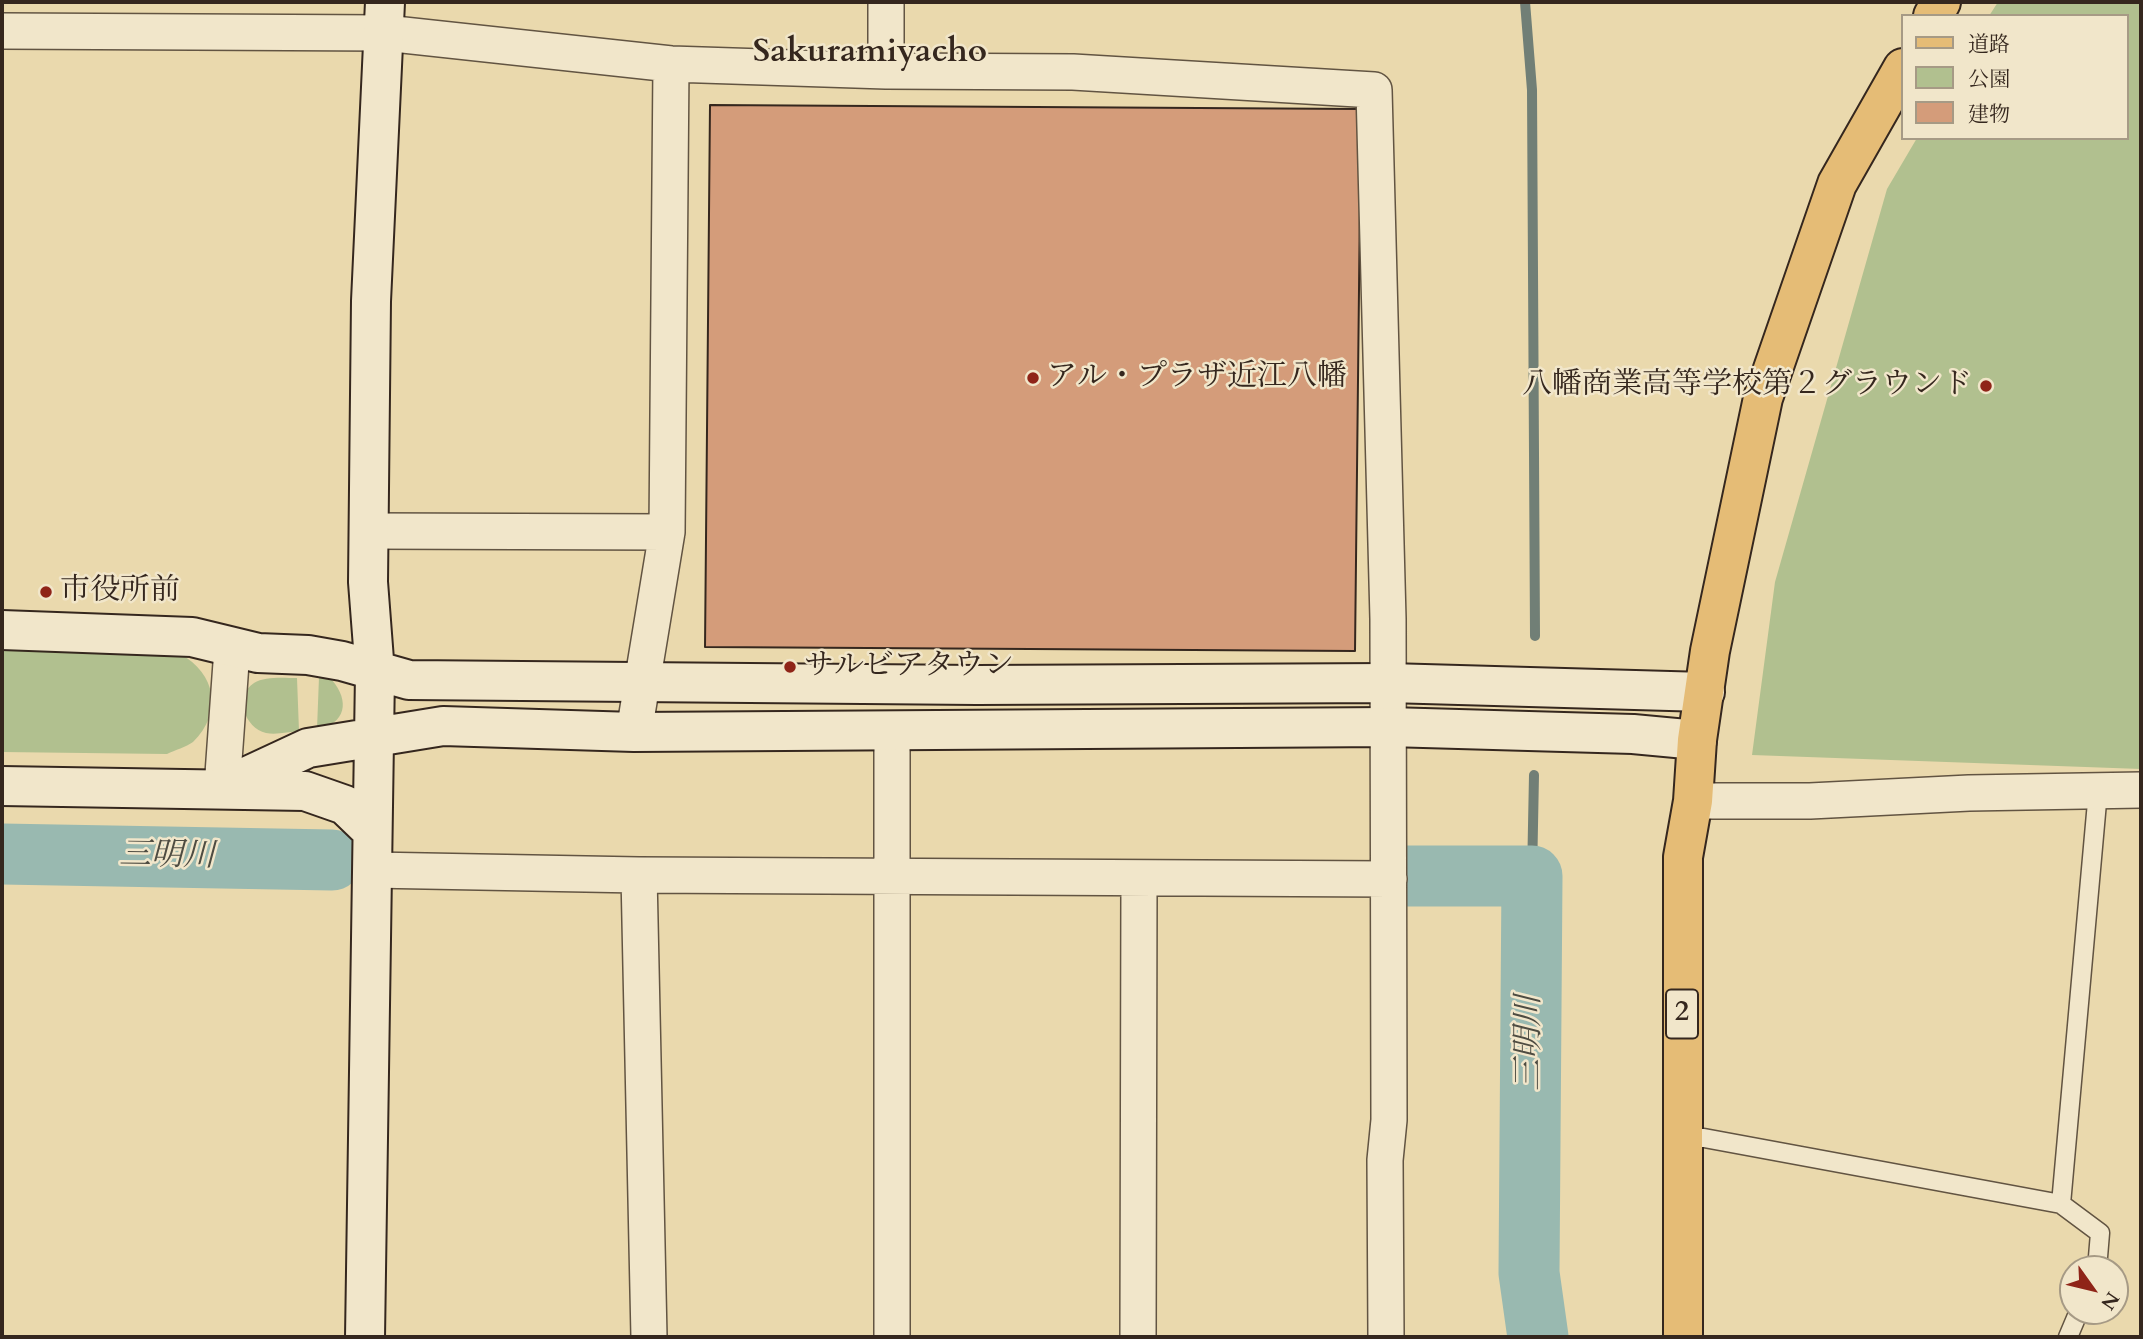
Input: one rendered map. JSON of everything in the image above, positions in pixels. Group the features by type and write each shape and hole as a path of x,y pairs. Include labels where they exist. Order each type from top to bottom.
{"main road":[{"name":"2","path":"1683,1337 1683,857 1693,801 1697,740 1710,652 1763,398 1837,184 1902,70"}],"street":[{"path":"886,2 886,71"},
{"path":"2,31 385,17 671,64 886,71 1073,72 1374,90 1389,683 1386,1337"},
{"path":"365,1337 375,673 368,582 371,301 385,17"},
{"path":"634,732 667,532 671,64"},
{"path":"369,531 667,532"},
{"path":"2,630 192,638 232,649 319,657 409,680 642,684 1389,683 1705,692"},
{"path":"222,788 232,649"},
{"path":"222,788 308,748 443,726 634,732 1389,727 1633,734 1697,740"},
{"path":"892,731 892,1337"},
{"path":"2,786 305,791 345,806 372,831"},
{"path":"1693,801 1810,802 2141,790"},
{"path":"372,870 639,875 1389,879"},
{"path":"639,875 649,1337"},
{"path":"1138,1337 1139,878"}],"lane":[{"path":"2060,1204 2098,791"},
{"path":"1682,1138 1704,1138 2060,1204 2100,1233 2098,1255"}],"green space":[{"name":"八幡商業高等学校第２グラウンド","path":"1998,2 2141,2 2141,769 1752,755 1775,582 1887,189 1916,140 2129,140 2129,14 1990,14"},
{"path":"2,649 180,654 192,662 208,683 212,706 209,719 193,742 167,754 2,752"},
{"path":"319,677 332,680 343,703 339,717 334,722 317,729"},
{"path":"297,678 299,731 270,734 252,725 244,711 243,703 248,689 264,679"}],"building":[{"name":"アル・プラザ近江八幡","path":"710,105 1361,109 1355,651 705,647"}],"waterway":[{"path":"1525,2 1532,90 1535,636"},
{"path":"1532,876 1534,775"},
{"name":"三明川","path":"2,854 332,860"},
{"name":"三明川","path":"1404,876 1532,876 1529,1273 1538,1337"}],"place":[{"name":"アル・プラザ近江八幡","path":"1033,378"},
{"name":"八幡商業高等学校第２グラウンド","path":"1986,386"},
{"name":"市役所前","path":"46,592"},
{"name":"サルビアタウン","path":"790,667"}],"district":[{"name":"Sakuramiyacho","path":"870,53"}]}
